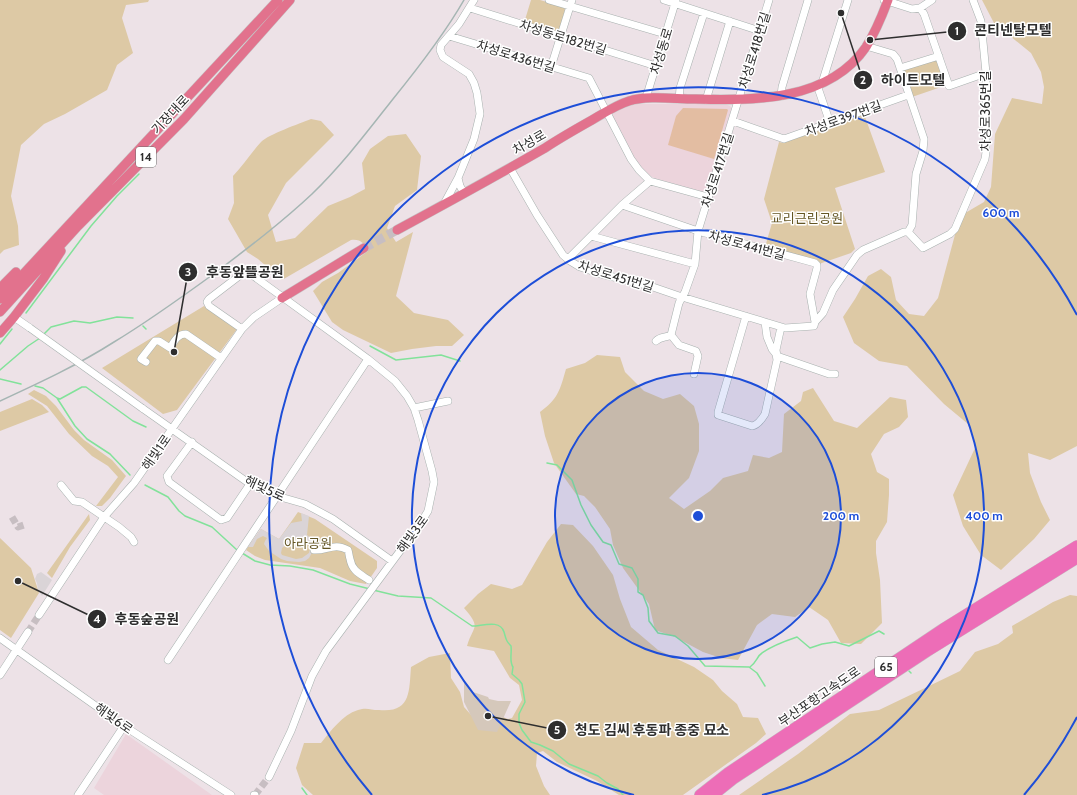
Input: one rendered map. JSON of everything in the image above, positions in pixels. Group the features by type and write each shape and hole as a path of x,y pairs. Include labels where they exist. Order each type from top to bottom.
{"highway":[{"name":"부산포항고속도로","path":"700,795 728,773 943,629 1077,546"},
{"name":"부산포항고속도로","path":"713,795 733,779 929,650 1077,558"}],"main road":[{"name":"기장대로","path":"0,312 75,224 278,0"},
{"name":"기장대로","path":"0,299 184,119 290,0"},
{"name":"차성로","path":"397,230 510,168 607,111 628,101 646,98 739,100 781,96 820,84 845,70 866,46 882,16 886,0"},
{"path":"0,288 11,279 49,236 75,224"},
{"path":"0,333 43,279 75,224"},
{"path":"282,298 364,248"}],"street":[{"path":"444,204 458,178 474,139 480,114 475,88 469,74 443,57 440,50 441,45 470,8 474,0"},
{"path":"549,0 571,3 665,34"},
{"path":"664,0 676,2 704,13 760,31"},
{"name":"차성로418번길","path":"739,100 769,0"},
{"path":"781,96 782,87 808,0"},
{"path":"830,123 820,84 848,0"},
{"path":"886,0 912,9 920,8 932,0"},
{"name":"차성로365번길","path":"908,232 923,248 950,234 955,229 986,156 986,73 981,21 973,0"},
{"name":"차성동로","path":"646,98 676,2"},
{"path":"551,67 571,3"},
{"name":"차성동로182번길","path":"470,8 656,66"},
{"path":"920,8 924,14 949,86 986,73"},
{"path":"679,99 680,88 704,13"},
{"path":"706,100 730,21"},
{"name":"차성로436번길","path":"449,36 589,78 631,160 650,181"},
{"path":"815,322 824,313 833,290 857,255 863,250 904,232 908,232 912,225 916,174 924,151 923,137 897,59 893,54 866,46"},
{"path":"900,68 939,56"},
{"name":"차성로397번길","path":"733,121 784,139 908,95"},
{"name":"차성로417번길","path":"670,334 679,302 695,264 698,231 739,100"},
{"name":"차성로451번길","path":"510,168 538,215 568,259 580,267 650,286 781,327 789,328 814,326 815,322"},
{"path":"458,178 464,193"},
{"path":"568,259 622,204 650,181 708,197"},
{"name":"차성로441번길","path":"622,204 698,231 808,261 817,265 810,294 815,322"},
{"path":"591,236 695,264"},
{"name":"해빛3로","path":"242,330 209,306 207,302 243,272 248,272 368,359 395,381 414,408 434,482 428,511 420,524 326,650 312,676 291,732 269,777"},
{"name":"해빛1로","path":"39,616 104,517 133,485 242,330 254,317 282,298"},
{"path":"746,316 718,415 752,426 761,420 765,414 777,360 776,354 767,337 765,322"},
{"name":"해빛5로","path":"14,317 250,484 277,496 304,504 333,519 392,561"},
{"path":"776,354 781,327"},
{"path":"146,362 141,359 155,341 159,341 170,348 179,335 182,334 186,334 221,358"},
{"path":"656,341 661,337 667,337 670,334 679,345 696,351 698,356 694,374"},
{"path":"776,354 781,358 830,374 836,374"},
{"path":"168,660 368,359"},
{"path":"414,408 448,401"},
{"path":"192,442 167,476 167,479 214,515 221,520 227,518 250,484"},
{"path":"62,484 82,502 128,533 134,542"},
{"path":"314,550 334,546 349,546 356,573 369,580"},
{"path":"0,675 18,650 28,632"},
{"name":"해빛6로","path":"0,638 124,726 231,795"},
{"path":"78,795 124,726"}],"shaded area":[{"path":"636,104 726,104 730,106 732,110 708,190 702,192 654,178 641,170 612,118 614,112 619,109"},
{"path":"683,108 728,110 714,159 668,145 676,116"},
{"path":"301,513 309,516 307,535 312,539 314,549 309,558 305,561 287,561 281,559 269,551 264,544 267,538 263,536 257,539 253,547 248,547 261,529 279,539 291,523 302,521","holes":["303,537 308,541 310,549 309,553 302,558 296,559 282,555 282,548 294,538"]},
{"path":"41,572 52,580 42,596 38,590 35,579 37,574"},
{"path":"464,682 473,692 488,697 489,699 511,701 497,732 478,730 464,702"},
{"path":"126,734 212,795 104,795 94,788"}],"green space":[{"path":"0,0 149,0 148,2 126,5 122,18 133,53 117,65 107,90 44,124 21,145 11,196 18,226 19,245 4,250 0,254"},
{"path":"531,0 540,0 564,7 565,10 559,30 555,32 524,23"},
{"path":"982,0 1077,0 1077,446 1050,460 1028,453 1030,473 1041,502 1050,520 1034,539 1001,570 981,555 963,526 953,495 976,446 968,424 944,404 907,366 879,361 854,343 843,317 868,276 881,269 891,277 896,300 909,314 924,316 938,298 960,216 984,202 991,187 995,134 1012,98 1042,104 1044,87 1041,72 1031,53 994,23"},
{"path":"936,60 947,85 912,97 903,70"},
{"name":"교리근린공원","path":"864,114 885,172 835,188 855,249 851,253 819,264 765,247 772,223 764,199 779,142 783,143"},
{"path":"311,119 321,121 334,135 286,183 268,215 276,242 295,238 328,206 365,189 362,163 370,149 388,136 406,134 421,156 417,190 395,206 387,228 396,242 413,232 396,296 414,313 448,320 464,335 452,346 436,346 391,353 343,330 332,322 313,291 322,282 338,273 368,251 364,244 360,241 351,240 282,280 258,259 247,252 228,219 234,203 233,176 257,146 265,139"},
{"path":"204,306 237,329 177,410 163,414 102,368"},
{"path":"597,355 620,357 625,372 644,391 663,399 680,394 694,406 699,424 699,451 689,478 669,498 684,509 710,491 723,478 748,471 753,455 769,458 782,452 784,414 801,401 803,392 813,388 834,421 857,428 890,397 906,400 908,417 899,427 884,434 871,454 877,472 889,479 889,495 887,522 876,541 882,623 861,644 841,643 828,620 809,607 795,617 772,614 757,625 738,660 721,658 703,652 675,637 655,630 649,604 623,568 613,545 610,529 595,507 584,496 576,494 554,463 545,436 540,412 551,403 558,394 566,369 585,363"},
{"path":"34,390 46,396 84,440 112,460 126,476 110,498 102,506 96,506 118,477 108,466 92,456 69,434 47,406 28,394"},
{"path":"32,399 42,405 49,412 0,431 0,412"},
{"name":"아라공원","path":"298,512 315,519 377,561 377,568 366,584 350,581 320,568 265,560 246,550 261,529 279,539"},
{"path":"89,514 90,520 70,547 52,578 47,573"},
{"path":"561,524 573,525 593,546 613,575 620,599 631,627 658,650 694,667 713,680 722,691 737,704 743,717 758,718 766,734 756,743 683,795 619,795 597,781 557,762 543,751 537,753 536,766 544,786 550,795 313,795 302,785 296,768 304,743 321,743 342,719 352,712 361,709 389,710 397,708 403,704 410,685 411,667 429,657 450,653 451,678 460,692 464,707 472,716 500,716 508,719 512,718 522,700 519,685 510,678 494,651 467,646 474,624 470,615 464,608 491,584 512,589 522,585 547,542"},
{"path":"0,538 31,568 39,593 11,638 0,630"},
{"path":"1070,595 1077,596 1077,795 739,795 798,754 850,714 879,710 960,671 975,652 998,644 1013,633 1012,626 1053,602"}],"waterway":[{"path":"26,313 91,226 117,196 139,174"},
{"path":"44,334 51,327 74,321 90,323 117,317 133,318"},
{"path":"143,326 146,329"},
{"path":"0,344 12,329"},
{"path":"0,370 28,346 40,338"},
{"path":"370,346 396,360 441,355 460,361"},
{"path":"0,379 21,384"},
{"path":"35,386 43,388 57,398 75,426 87,439 110,454 130,475"},
{"path":"57,398 60,399 82,387 86,387 133,421 146,427"},
{"path":"547,463 557,465 572,480 581,505 591,525 603,542 611,545 619,564 632,568 638,579 638,592 643,595 648,608 649,621 658,633 675,636 688,646 705,666 749,667 757,673 765,686"},
{"path":"145,485 168,497 185,516 212,527 237,550"},
{"path":"242,553 255,561 270,565 290,566 313,570 350,584 370,589"},
{"path":"373,590 398,596 431,598 472,626 495,624 502,628 507,641 511,646 511,660 513,667 512,674 522,684 525,702 519,714 519,723 522,730 531,742 553,751 569,764 598,776 618,789 623,795"},
{"path":"750,667 760,654 766,650 797,637 810,648 835,642 849,646 879,631 884,634"},
{"path":"302,788 307,795"}],"tunnel":[{"path":"364,248 397,230"},
{"path":"12,517 18,527 24,525"},
{"path":"28,632 39,615"},
{"path":"255,795 269,777"}],"railway":[{"path":"0,401 72,366 140,326 215,273 288,215 334,172 354,148 431,51 464,0"}],"place":[{"name":"하이트모텔","path":"841,13"},
{"name":"콘티넨탈모텔","path":"870,40"},
{"name":"후동앞뜰공원","path":"174,352"},
{"name":"후동숲공원","path":"18,581"},
{"name":"청도 김씨 후동파 종중 묘소","path":"488,716"}]}
